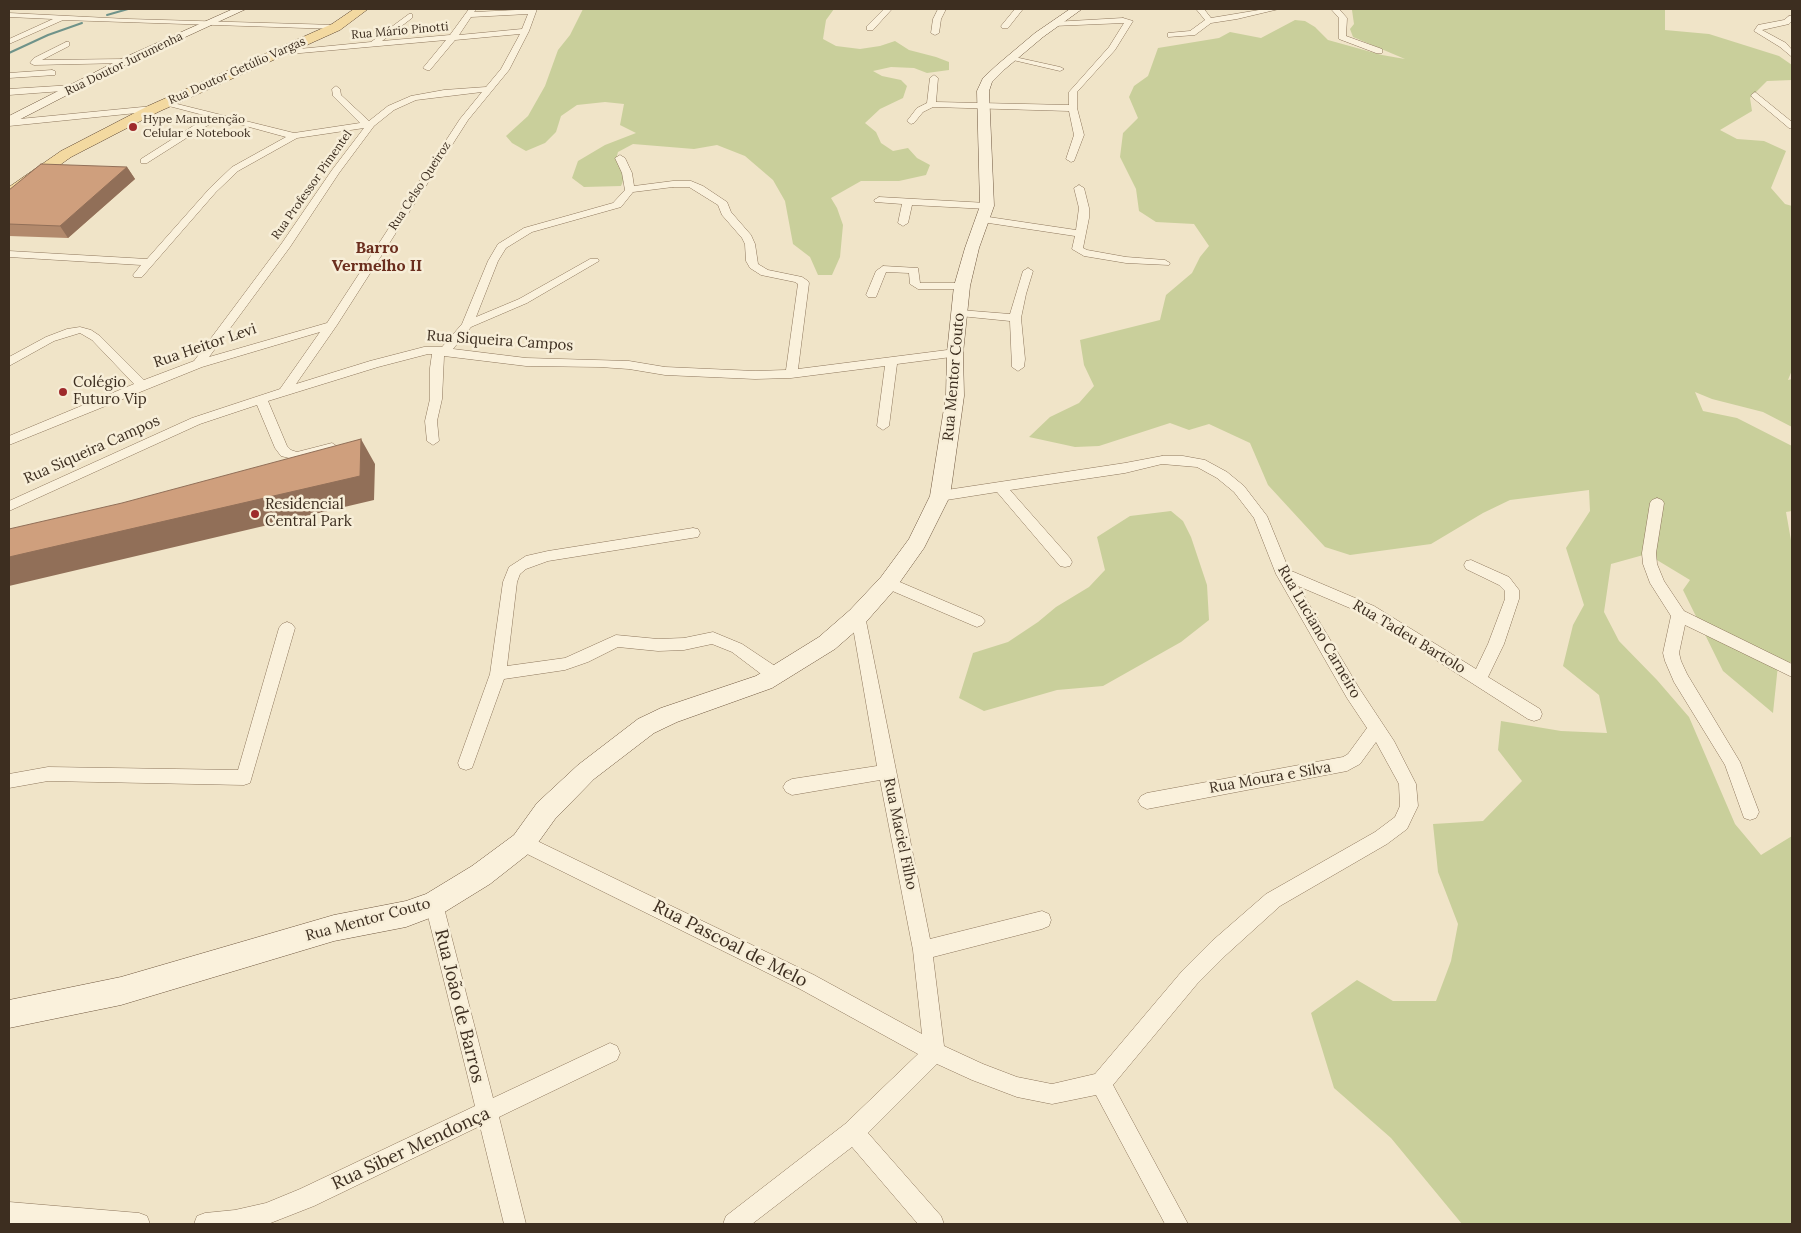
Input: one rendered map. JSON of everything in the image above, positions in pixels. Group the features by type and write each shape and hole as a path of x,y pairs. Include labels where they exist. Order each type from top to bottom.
{"main road":[{"name":"Rua Doutor Getúlio Vargas","path":"9,194 66,154 153,110 336,26 362,9"}],"street":[{"path":"78,18 92,9"},
{"name":"Rua Doutor Jurumenha","path":"10,121 125,61 241,9"},
{"path":"427,68 453,38 471,12 532,12 542,9"},
{"path":"870,28 888,9"},
{"path":"935,32 937,19 942,9"},
{"path":"1005,26 1020,9"},
{"name":"Rua Mentor Couto","path":"9,1014 121,991 334,928 406,914 434,904 481,875 523,843 546,811 586,772 646,726 686,709 764,682 827,643 858,616 888,583 917,543 940,496 956,396 955,353 962,286 972,248 985,213 987,165 982,91 988,81 1012,58 1053,24 1077,9"},
{"path":"1200,9 1210,21"},
{"path":"1172,35 1192,33 1210,21 1237,18 1275,9"},
{"path":"1335,9 1343,18 1342,36 1379,51"},
{"name":"Rua Celso Queiroz","path":"284,392 330,325 464,119 505,70 525,31 532,12"},
{"path":"128,21 145,13"},
{"path":"9,15 128,21 336,26"},
{"path":"9,26 31,16"},
{"path":"374,44 409,16"},
{"path":"9,42 63,18"},
{"path":"1792,18 1786,22 1761,27 1758,32 1783,46 1792,55"},
{"path":"1053,24 1123,20 1129,22 1112,48 1073,92 1073,108 1079,136 1071,159"},
{"name":"Rua Mário Pinotti","path":"278,53 525,31"},
{"path":"66,44 34,63 125,61"},
{"path":"1012,58 1060,69"},
{"path":"9,76 110,69"},
{"path":"932,104 934,78"},
{"path":"9,92 73,88"},
{"name":"Rua Professor Pimentel","path":"198,364 286,245 369,124 391,108 414,98 490,88"},
{"path":"336,89 337,96 369,124"},
{"path":"1755,95 1792,126"},
{"path":"168,103 294,136"},
{"path":"911,121 920,110 932,104 1073,108"},
{"path":"10,121 153,110"},
{"path":"144,161 220,116"},
{"path":"138,275 226,176 248,160 294,136 369,124"},
{"path":"620,158 627,173 630,190"},
{"path":"467,326 493,261 502,246 528,230 617,205 630,190 673,184 691,184 723,204 726,213 747,237 750,244 751,261 754,266 765,273 798,279 804,283 791,374"},
{"path":"1079,188 1084,208 1081,234 1077,246 1079,251 1126,265 1165,264"},
{"path":"879,200 908,202 985,213 1081,234"},
{"path":"903,223 908,202"},
{"path":"9,254 150,262"},
{"path":"433,441 431,421 436,399 436,368 442,351 467,326 523,301 594,261"},
{"path":"872,295 883,270 914,270 915,284 918,286 962,286"},
{"path":"1018,367 1015,318 1020,294 1028,271"},
{"path":"960,312 1015,318"},
{"name":"Rua Heitor Levi","path":"12,436 198,364 330,325"},
{"path":"9,362 50,339 80,330 96,338 142,385"},
{"name":"Rua Siqueira Campos","path":"9,506 196,421 284,392 418,352 442,351 526,362 600,363 629,365 665,371 755,375 791,374 955,353"},
{"path":"883,426 892,360"},
{"path":"262,399 281,448 286,452 297,456 332,447"},
{"name":"Rua Luciano Carneiro","path":"940,496 1125,468 1162,460 1183,460 1200,463 1222,475 1239,489 1260,516 1284,574 1353,692 1377,727 1407,784 1409,806 1401,823 1348,859 1273,900 1190,977 1101,1083"},
{"path":"999,486 1065,562"},
{"path":"1657,503 1649,553 1650,564 1657,583 1679,615 1792,671"},
{"path":"466,763 498,674 510,582 514,571 521,565 548,556 693,533"},
{"name":"Rua Tadeu Bartolo","path":"1472,565 1504,581 1512,590 1512,598 1496,644 1479,678"},
{"name":"Rua Tadeu Bartolo","path":"1284,574 1369,610 1534,714"},
{"path":"888,583 977,621"},
{"path":"1679,615 1671,653 1673,661 1680,677 1732,762 1750,812"},
{"name":"Rua Maciel Filho","path":"858,616 923,950 925,980 935,1052"},
{"path":"9,781 48,774 244,778 287,628"},
{"path":"498,674 565,664 583,658 616,641 658,645 684,644 714,638 737,648 775,675"},
{"name":"Rua Moura e Silva","path":"1147,801 1347,764 1354,759 1377,727"},
{"path":"792,787 887,772"},
{"name":"Rua Pascoal de Melo","path":"523,843 807,982 935,1052 979,1073 1016,1088 1052,1094 1101,1083"},
{"name":"Rua João de Barros","path":"434,904 515,1224"},
{"path":"923,950 1042,920"},
{"path":"734,1224 853,1132 935,1052"},
{"name":"Rua Siber Mendonça","path":"205,1224 235,1221 266,1214 306,1198 610,1053"},
{"path":"1101,1083 1177,1224"},
{"path":"853,1132 933,1224"},
{"path":"9,1213 139,1224"}],"green space":[{"path":"583,9 834,9 826,20 823,39 836,46 860,49 880,46 895,41 909,50 949,62 949,70 927,73 914,68 891,67 873,71 882,76 901,80 907,86 903,98 880,109 865,123 876,132 881,143 893,151 908,148 917,158 930,165 926,175 899,181 861,181 831,198 843,225 840,257 832,275 818,275 810,257 793,244 785,201 773,180 745,156 717,145 694,149 633,144 618,152 617,156 626,174 621,186 584,187 572,178 578,161 605,145 636,133 620,125 624,104 605,102 577,105 561,116 556,132 545,143 526,151 512,143 506,136 528,116 545,86 558,50 570,35"},
{"path":"1350,9 1667,9 1665,10 1665,30 1709,34 1779,56 1792,65 1792,80 1767,81 1750,98 1752,111 1720,130 1737,139 1764,141 1786,151 1771,188 1785,204 1792,206 1792,370 1788,380 1792,379 1792,427 1763,412 1712,399 1695,392 1703,411 1737,418 1792,446 1792,511 1786,512 1792,546 1792,662 1778,665 1773,713 1723,671 1683,590 1690,580 1647,554 1611,564 1604,612 1619,641 1657,680 1689,717 1735,824 1761,855 1792,836 1792,1224 1462,1224 1391,1138 1334,1088 1311,1013 1357,980 1393,1001 1436,1001 1451,961 1458,924 1438,872 1433,824 1483,821 1522,781 1498,750 1501,721 1561,731 1607,733 1599,695 1563,666 1573,625 1584,605 1566,548 1590,511 1589,490 1510,500 1483,513 1431,544 1350,555 1325,547 1268,485 1250,443 1209,424 1189,430 1170,423 1099,446 1075,447 1029,437 1050,417 1079,403 1094,386 1084,365 1080,340 1160,320 1166,295 1192,273 1200,257 1209,246 1194,224 1156,222 1139,211 1136,189 1120,157 1123,133 1138,118 1129,97 1134,86 1148,76 1158,48 1219,38 1230,32 1261,38 1295,20 1305,21 1315,27 1328,40 1382,55 1405,59 1353,37 1350,29 1354,24 1352,10"},
{"path":"1171,511 1183,521 1191,537 1207,585 1209,620 1181,642 1103,686 1057,690 984,711 959,698 973,653 1008,642 1038,622 1056,607 1089,587 1105,570 1097,537 1130,516"}],"building":[{"path":"41,164 127,167 60,226 9,224 9,190"},
{"path":"361,439 360,476 9,557 9,529 122,503"}],"waterway":[{"path":"107,15 128,9"},
{"path":"9,53 48,35 82,23"}],"place":[{"name":"Hype Manutenção Celular e Notebook","path":"133,127"},
{"name":"Colégio Futuro Vip","path":"63,392"},
{"name":"Residencial Central Park","path":"255,514"}],"district":[{"name":"Barro Vermelho II","path":"377,257"}]}
